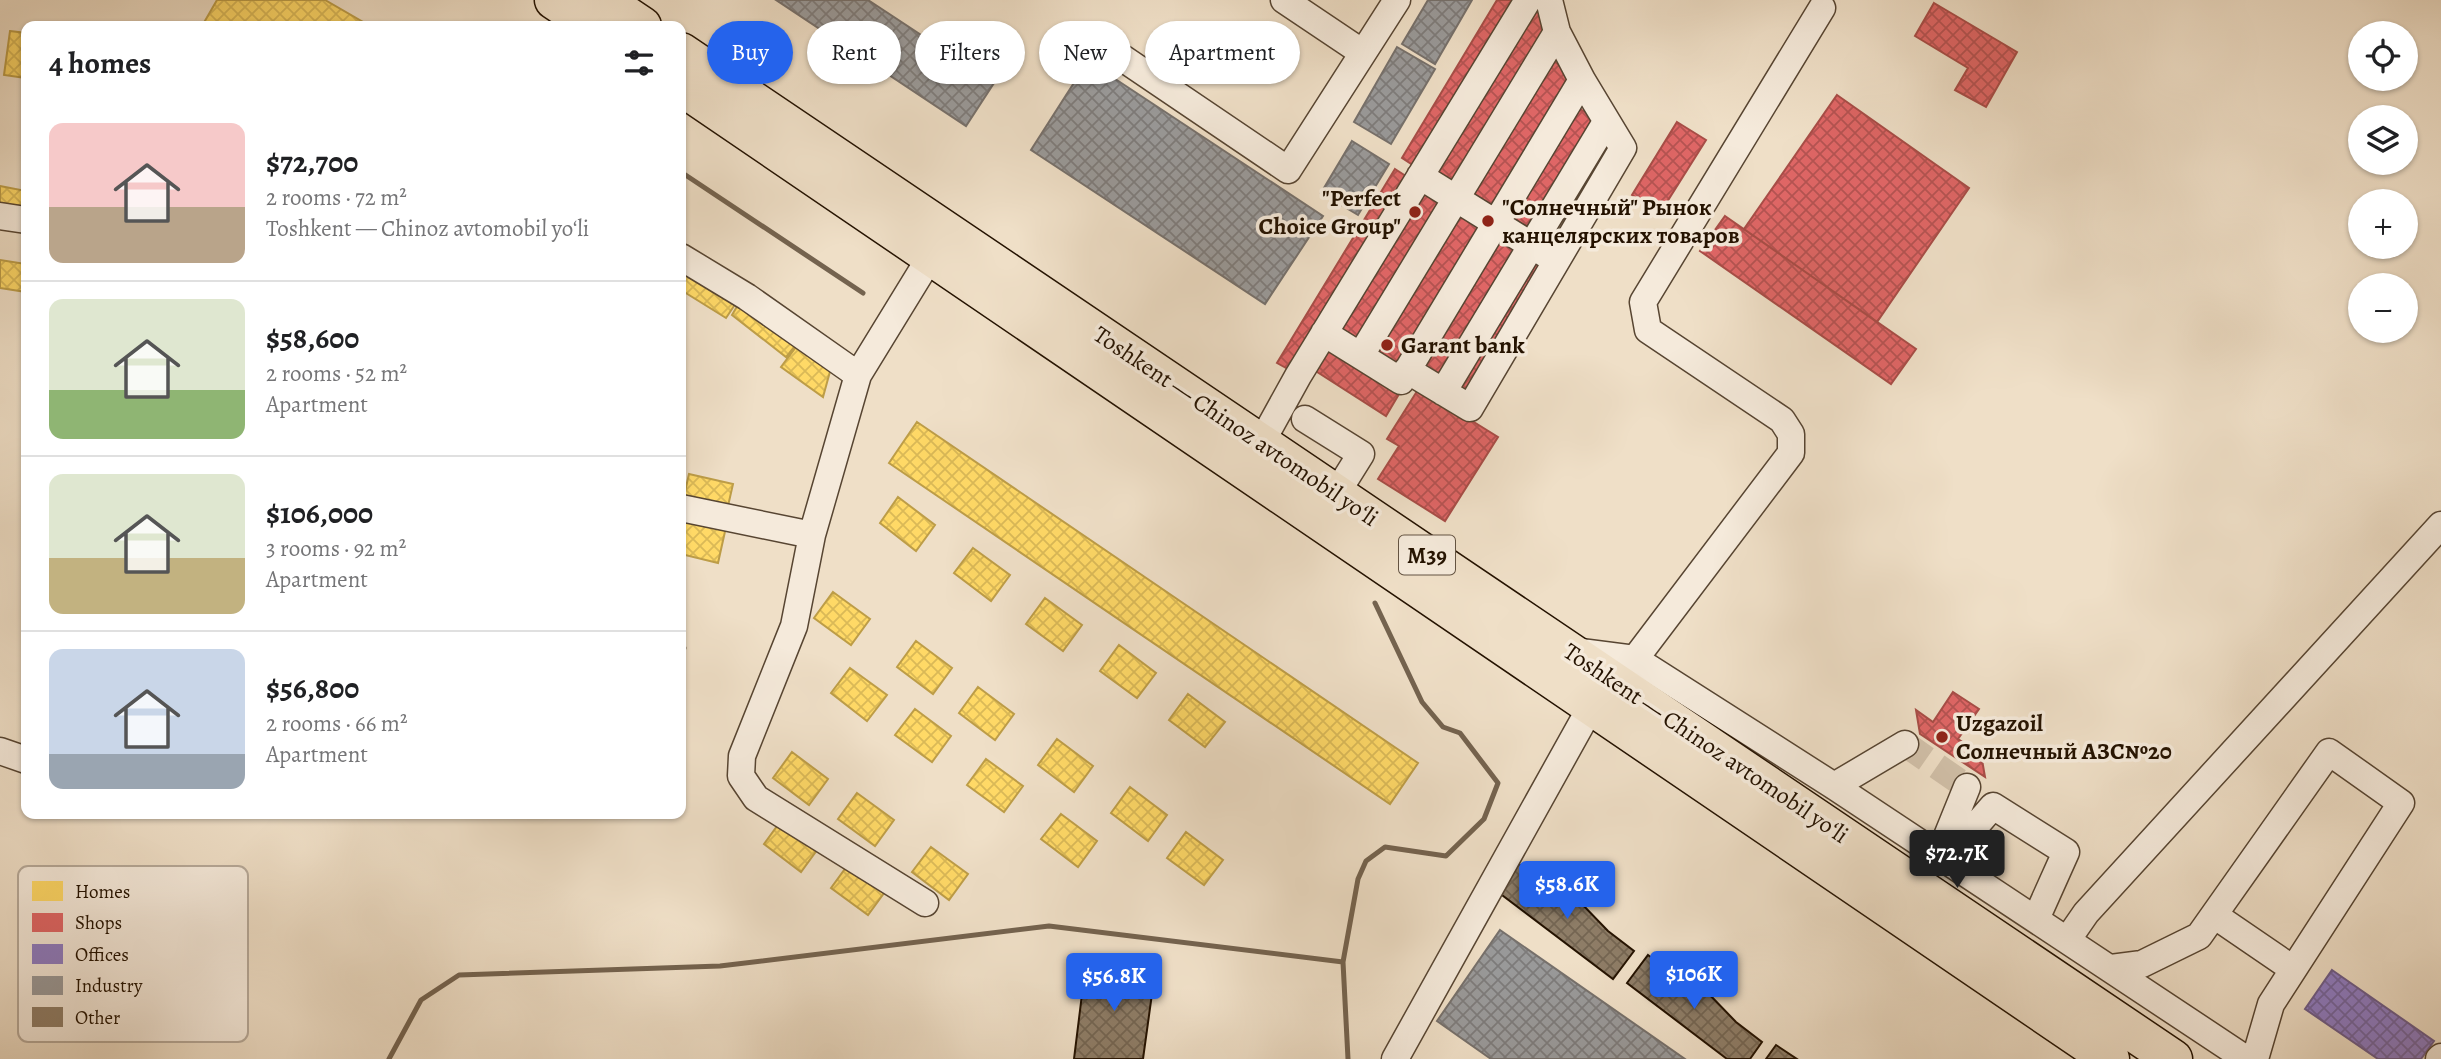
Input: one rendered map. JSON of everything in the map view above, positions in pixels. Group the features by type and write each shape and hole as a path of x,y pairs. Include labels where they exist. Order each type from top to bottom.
{"highway":[{"path":"554,0 621,12"},
{"name":"Toshkent — Chinoz avtomobil yoʻli","path":"686,55 1568,650 1946,918 2110,1059"},
{"name":"Toshkent — Chinoz avtomobil yoʻli","path":"686,89 1592,705 1946,918 2173,1059"}],"street":[{"path":"1284,0 1363,53"},
{"path":"1131,64 1288,170 1397,0"},
{"path":"1261,443 1324,333 1528,0"},
{"path":"1407,370 1470,408 1623,148 1557,32 1549,0"},
{"path":"1635,659 1791,453 1791,434 1783,420 1648,330 1643,302 1822,8"},
{"path":"1361,355 1557,32"},
{"path":"1324,333 1401,381 1582,80"},
{"path":"1443,392 1606,122"},
{"path":"1420,176 1556,261"},
{"path":"0,216 21,219"},
{"path":"925,903 756,798 741,776 742,756 794,626 812,535 858,375 931,256"},
{"path":"686,260 747,297 858,375"},
{"path":"1305,419 1361,454 1336,494"},
{"path":"686,509 812,535"},
{"path":"2068,939 2095,903 2441,525"},
{"name":"M39","path":"1568,650 1635,659 2068,939 2246,1059"},
{"path":"1395,1059 1592,705"},
{"path":"1834,786 1905,744"},
{"path":"0,751 21,758"},
{"path":"2110,968 2142,964 2199,936 2329,752 2401,803 2271,1004 2255,1059"},
{"path":"1943,858 1968,787"},
{"path":"1943,858 1993,806 2066,852 2036,919"},
{"path":"1946,918 1987,887"},
{"path":"2214,915 2293,969"}],"building: Homes":[{"path":"217,0 325,0 361,21 205,21"},
{"path":"10,31 21,32 21,77 4,75"},
{"path":"0,186 21,190 21,209 0,205"},
{"path":"0,260 21,263 21,291 0,288"},
{"path":"691,265 740,297 726,318 686,293 686,273"},
{"path":"742,298 798,342 786,357 732,315"},
{"path":"799,343 831,368 823,397 781,367"},
{"path":"917,422 1418,763 1390,804 889,463"},
{"path":"689,474 733,484 728,506 686,496"},
{"path":"898,497 935,525 916,551 880,523"},
{"path":"686,518 726,527 718,563 686,555"},
{"path":"973,548 1010,575 991,601 954,573"},
{"path":"833,592 870,619 851,645 814,618"},
{"path":"1045,598 1082,625 1063,651 1026,624"},
{"path":"916,641 952,668 933,694 897,667"},
{"path":"1119,645 1156,673 1137,698 1100,671"},
{"path":"850,668 887,695 867,721 831,693"},
{"path":"978,687 1014,714 995,740 959,713"},
{"path":"1188,694 1225,722 1205,747 1169,720"},
{"path":"915,709 951,736 932,762 895,735"},
{"path":"1057,739 1093,766 1074,792 1038,765"},
{"path":"792,752 828,779 809,805 773,778"},
{"path":"986,759 1023,786 1004,812 967,785"},
{"path":"1130,787 1167,815 1148,841 1111,813"},
{"path":"857,793 894,820 875,846 838,819"},
{"path":"1061,814 1097,841 1078,867 1041,839"},
{"path":"783,818 820,846 801,872 764,844"},
{"path":"1186,832 1223,860 1204,885 1167,858"},
{"path":"931,847 968,874 949,900 912,872"},
{"path":"850,862 887,889 868,915 831,888"}],"building: Shops":[{"path":"1497,0 1518,0 1416,167 1402,158"},
{"path":"1538,0 1551,30 1455,189 1432,175"},
{"path":"1934,3 2017,52 1986,107 1955,90 1968,68 1915,36"},
{"path":"1548,58 1573,73 1490,210 1465,195"},
{"path":"1837,95 1969,188 1877,322 1744,229"},
{"path":"1575,106 1597,119 1528,235 1506,221"},
{"path":"1677,122 1706,140 1660,213 1632,195"},
{"path":"1395,169 1412,180 1295,373 1277,363"},
{"path":"1425,188 1447,202 1360,345 1338,331"},
{"path":"1457,208 1482,223 1395,366 1370,351"},
{"path":"1725,216 1916,349 1891,384 1700,251"},
{"path":"1499,233 1521,247 1439,384 1417,371"},
{"path":"1534,256 1547,264 1466,401 1452,393"},
{"path":"1327,349 1399,394 1386,416 1314,370"},
{"path":"1419,388 1498,437 1445,521 1378,479 1399,446 1387,439"},
{"name":"Uzgazoil Солнечный АЗС№20","path":"1953,692 1979,709 1958,739 1981,754 1985,777 1920,734 1916,710 1933,722"}],"building: Offices":[{"path":"2332,970 2434,1041 2421,1059 2378,1059 2305,1009"}],"building: Industry":[{"path":"776,0 868,0 900,21 808,21"},
{"path":"1428,0 1472,0 1435,64 1402,44"},
{"path":"901,22 915,31 915,84 993,84 966,126 901,83"},
{"path":"1397,47 1435,69 1391,144 1354,122"},
{"path":"1073,84 1123,84 1323,216 1265,304 1031,150"},
{"path":"1352,141 1389,164 1358,215 1321,193"},
{"path":"1500,930 1685,1059 1491,1059 1437,1021"}],"building: Other":[{"path":"1519,864 1548,886 1582,904 1608,931 1634,951 1613,979 1498,892"},
{"path":"1648,955 1677,977 1710,995 1736,1022 1762,1042 1750,1059 1727,1059 1627,983"},
{"path":"1086,962 1155,972 1143,1059 1074,1059"},
{"path":"1776,1045 1797,1059 1766,1059"}],"waterway":[{"path":"686,175 863,293"},
{"path":"1348,1059 1343,962 1358,879 1366,861 1385,847 1446,856 1484,819 1498,783 1460,733 1443,727 1422,702 1375,603"},
{"path":"389,1059 421,1000 459,975 720,966 1049,926 1343,962"}],"tunnel":[{"path":"1905,744 1967,787"}],"place":[{"name":"\"Perfect Choice Group\"","path":"1415,212"},
{"name":"\"Солнечный\" Рынок канцелярских товаров","path":"1488,221"},
{"name":"Garant bank","path":"1387,345"},
{"name":"Uzgazoil Солнечный АЗС№20","path":"1942,737"}]}
